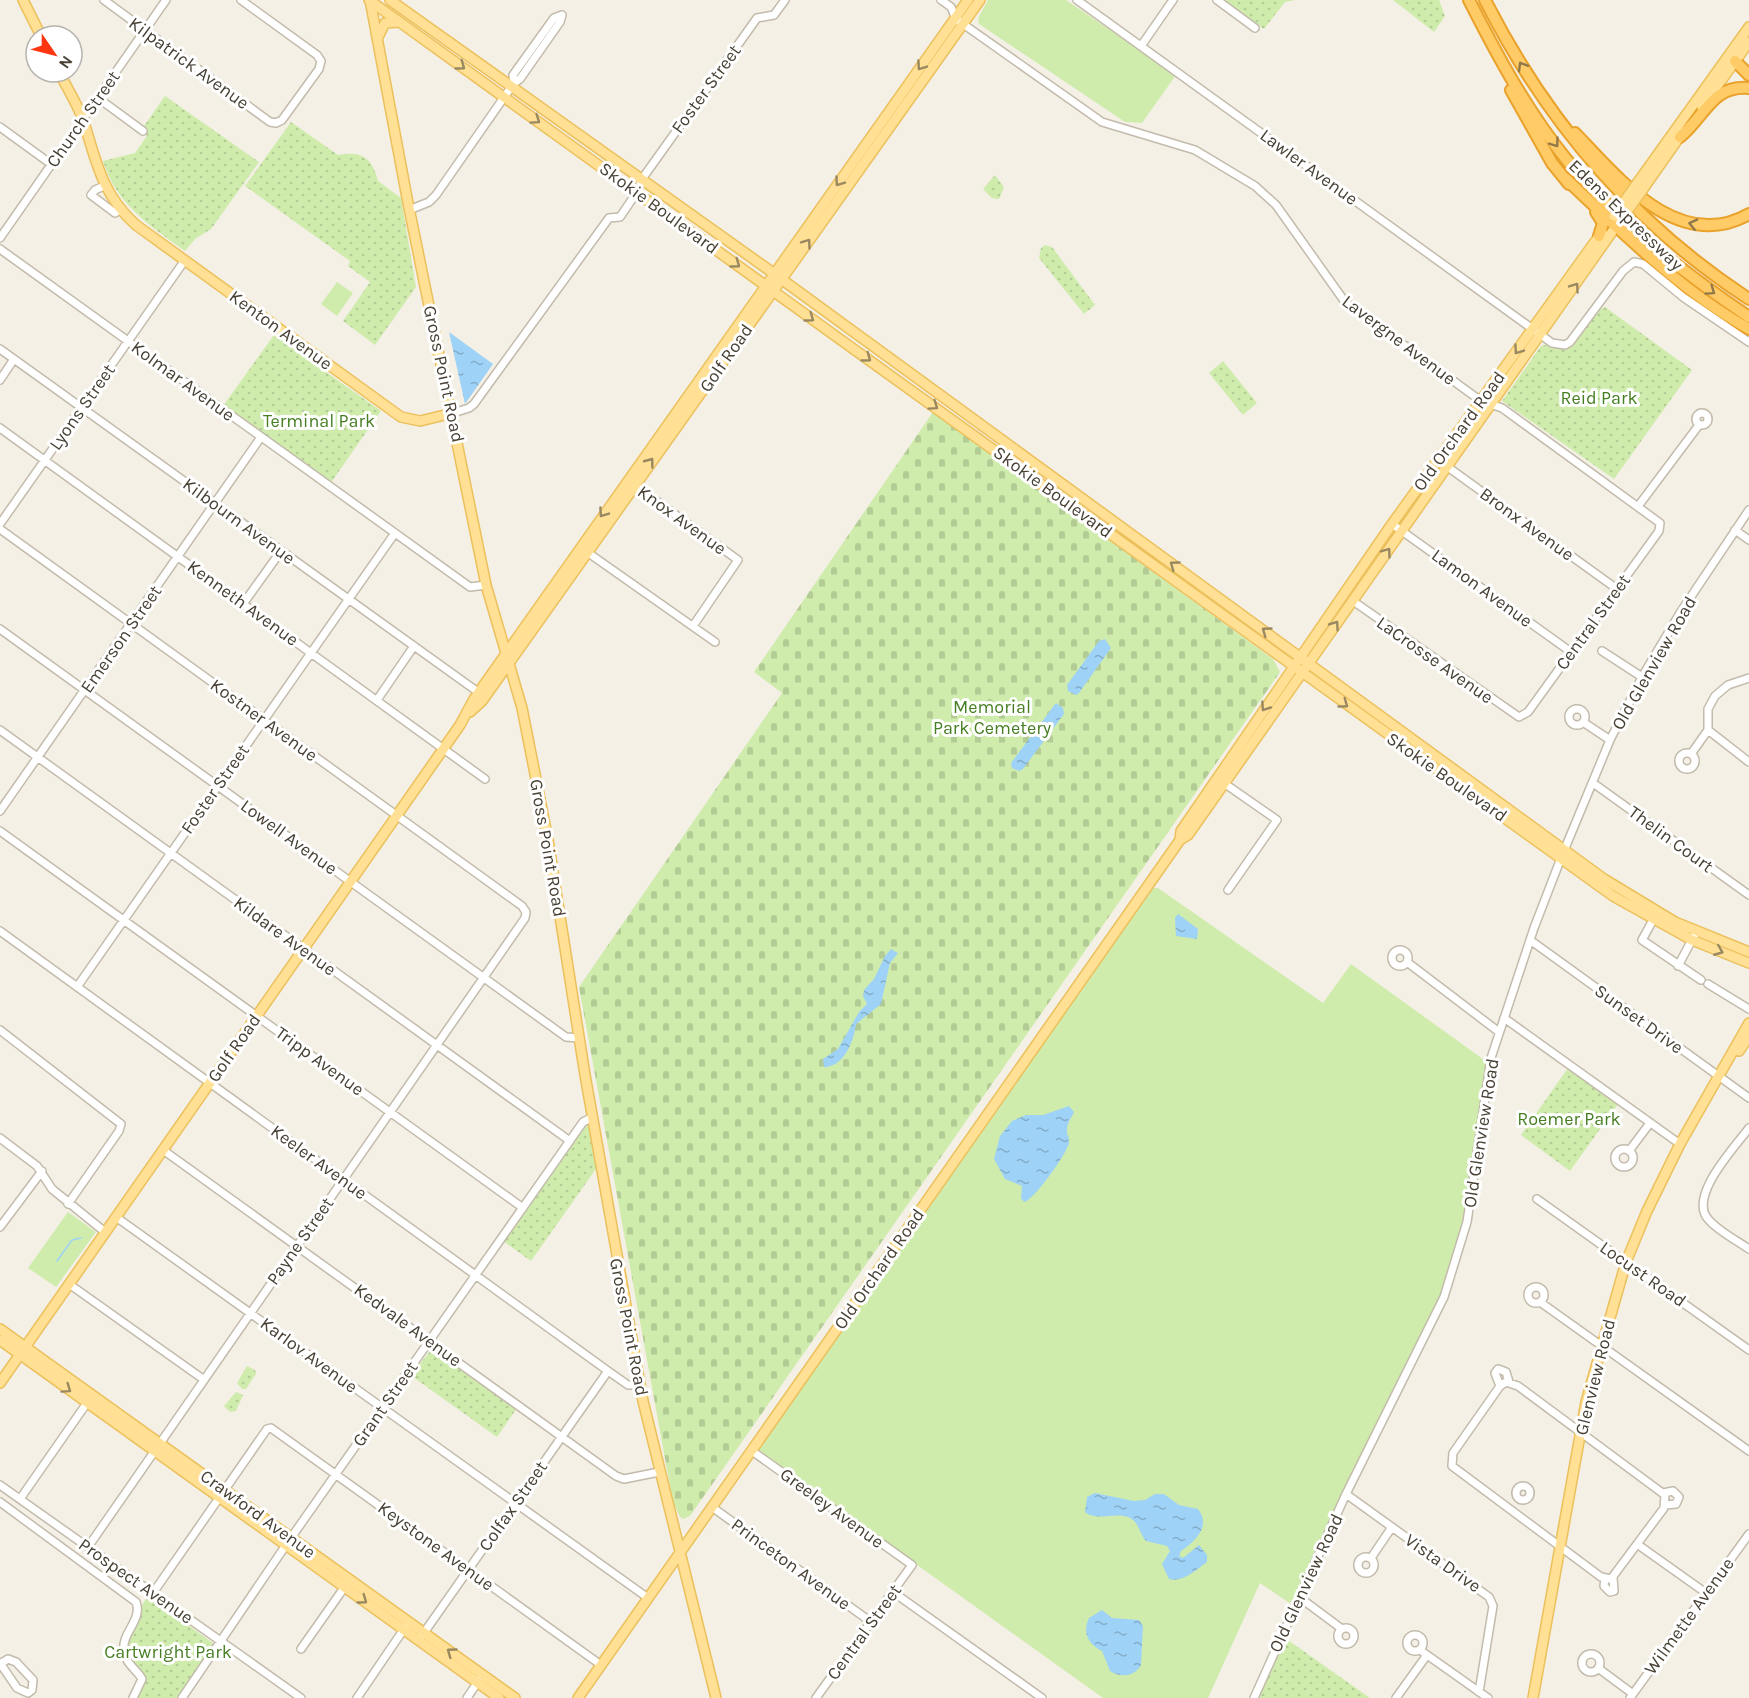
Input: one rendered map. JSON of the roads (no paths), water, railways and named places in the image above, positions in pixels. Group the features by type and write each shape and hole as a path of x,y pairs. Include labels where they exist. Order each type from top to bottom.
{"highway":[{"name":"Edens Expressway","path":"1469,0 1500,59 1532,112 1567,160 1600,194 1674,262 1749,317"},
{"name":"Edens Expressway","path":"1485,0 1533,86 1598,171 1679,248 1749,299"},
{"path":"1500,59 1507,84 1552,163 1601,218 1602,228 1599,236"},
{"path":"1735,61 1749,68"},
{"path":"1735,61 1749,75"},
{"path":"1680,137 1695,124 1721,92 1730,88 1749,88"},
{"path":"1554,115 1574,131 1624,183 1672,218 1706,226 1721,225 1749,214"},
{"path":"1566,179 1700,297 1749,329"}],"main road":[{"path":"23,0 35,24"},
{"name":"Skokie Boulevard","path":"370,0 1302,673 1563,854 1694,936 1749,952"},
{"name":"Gross Point Road","path":"370,0 409,210 453,413 486,585 522,708 548,840 579,1038 640,1385 659,1472 716,1698"},
{"name":"Skokie Boulevard","path":"390,0 513,85 1309,662 1563,854 1613,896 1653,920 1694,936 1749,963"},
{"name":"Golf Road","path":"468,713 482,701 508,657 630,482 960,21 980,0"},
{"name":"Golf Road","path":"960,21 966,3"},
{"path":"377,39 385,23 400,22"},
{"name":"Old Orchard Road","path":"1221,781 1302,673 1541,335 1615,221 1749,27"},
{"name":"Old Orchard Road","path":"1640,186 1680,137 1749,42"},
{"path":"65,84 83,120 104,186"},
{"name":"Kenton Avenue","path":"104,186 120,210 136,225 401,417 420,421 453,413"},
{"name":"Old Orchard Road","path":"582,1696 601,1665 1180,840 1188,835 1293,666 1392,524 1599,236 1615,221"},
{"name":"Golf Road","path":"0,1383 444,748 468,713 478,693 587,552 630,482"},
{"name":"Glenview Road","path":"1533,1698 1581,1433 1600,1345 1626,1262 1647,1211 1680,1144 1749,1023"},
{"name":"Glenview Road","path":"1720,1077 1749,1036"},
{"name":"Crawford Avenue","path":"0,1329 22,1351"},
{"name":"Crawford Avenue","path":"0,1340 22,1351 480,1679 515,1698"},
{"name":"Crawford Avenue","path":"480,1679 499,1698"}],"street":[{"name":"Kilpatrick Avenue","path":"104,0 276,123 282,120 319,69 321,61 317,55 241,0"},
{"name":"Church Street","path":"2,232 166,0"},
{"name":"Foster Street","path":"453,413 474,404 609,218 620,217 637,192 642,179 758,18 774,15 786,0"},
{"path":"941,0 951,7 960,21"},
{"name":"Lawler Avenue","path":"1077,0 1541,335"},
{"path":"1141,46 1173,0"},
{"path":"1217,0 1255,28"},
{"path":"951,7 966,3"},
{"path":"409,210 429,202 435,195 504,97 520,79 560,22 562,15 554,18 513,75 513,85"},
{"name":"Lavergne Avenue","path":"960,21 1102,122 1183,144 1264,193 1276,205 1345,302 1481,401 1502,408 1660,523"},
{"path":"98,98 143,131"},
{"path":"0,127 51,164"},
{"name":"Kenton Avenue","path":"104,186 91,195 115,213 120,210"},
{"name":"Kolmar Avenue","path":"0,249 470,587 486,585"},
{"name":"Lyons Street","path":"0,524 184,260"},
{"path":"1541,335 1558,345 1570,342 1623,271 1634,262 1642,264 1683,297 1749,342"},
{"name":"Kilbourn Avenue","path":"0,349 478,693"},
{"path":"0,380 14,359"},
{"path":"1639,506 1699,425"},
{"name":"Kenneth Avenue","path":"0,428 485,779"},
{"name":"Emerson Street","path":"0,811 261,437"},
{"name":"Bronx Avenue","path":"1438,460 1617,589"},
{"name":"Knox Avenue","path":"630,482 738,560 693,626"},
{"name":"Old Glenview Road","path":"1254,1698 1346,1494 1432,1324 1453,1272 1471,1201 1487,1076 1499,1032 1530,940 1610,741 1642,677 1680,613 1749,510"},
{"name":"Central Street","path":"1519,717 1528,712 1659,531 1660,523"},
{"name":"Lamon Avenue","path":"1392,524 1571,652"},
{"name":"Kostner Avenue","path":"0,529 522,906 526,912"},
{"path":"1735,530 1749,540"},
{"name":"Foster Street","path":"77,987 395,533"},
{"path":"243,604 281,551"},
{"path":"587,552 715,642"},
{"name":"LaCrosse Avenue","path":"1353,601 1519,717"},
{"name":"Lowell Avenue","path":"0,630 566,1037 579,1038"},
{"path":"377,700 414,646"},
{"path":"1602,651 1642,677"},
{"path":"1691,754 1708,730 1708,709 1715,696 1728,685 1749,678"},
{"path":"1583,722 1610,741"},
{"name":"Kildare Avenue","path":"0,730 570,1141"},
{"path":"1708,730 1749,762"},
{"path":"1221,781 1277,820 1228,890"},
{"name":"Thelin Court","path":"1593,783 1749,895"},
{"name":"Tripp Avenue","path":"0,831 523,1208"},
{"name":"Payne Street","path":"88,1547 525,918 526,912"},
{"path":"1653,920 1642,940 1701,980"},
{"name":"Keeler Avenue","path":"0,931 608,1371 628,1385 640,1385"},
{"path":"1678,966 1694,936"},
{"name":"Sunset Drive","path":"1530,940 1749,1098"},
{"path":"1407,962 1499,1032"},
{"path":"1708,984 1749,1009"},
{"path":"1504,1018 1680,1144"},
{"path":"0,1030 121,1124 68,1204"},
{"name":"Grant Street","path":"182,1698 289,1541 583,1122 593,1117"},
{"path":"1629,1151 1650,1123"},
{"path":"1749,1128 1708,1185 1702,1200 1707,1218 1749,1249"},
{"path":"0,1138 42,1171 47,1184 68,1204 105,1232"},
{"name":"Kedvale Avenue","path":"163,1150 620,1478 659,1472"},
{"path":"0,1227 42,1171"},
{"name":"Locust Road","path":"1537,1199 1749,1350"},
{"name":"Karlov Avenue","path":"116,1217 648,1598"},
{"path":"69,1284 203,1379"},
{"path":"1540,1302 1749,1451"},
{"path":"1500,1386 1495,1373 1498,1369 1506,1372 1509,1382"},
{"name":"Colfax Street","path":"422,1637 608,1371"},
{"path":"1664,1492 1665,1505 1613,1577 1605,1579 1452,1466 1453,1453 1500,1386 1509,1382 1518,1386 1664,1492 1673,1491 1679,1497 1676,1504 1665,1505"},
{"path":"20,1498 89,1399"},
{"name":"Keystone Avenue","path":"222,1494 270,1428 601,1665"},
{"name":"Greeley Avenue","path":"752,1451 912,1565"},
{"name":"Prospect Avenue","path":"0,1485 301,1698"},
{"path":"153,1593 222,1494"},
{"name":"Vista Drive","path":"1346,1494 1486,1594 1492,1602 1479,1692"},
{"path":"1511,1510 1519,1499"},
{"path":"0,1502 136,1602 137,1614 126,1635 123,1650 126,1659 142,1679 133,1698"},
{"name":"Princeton Avenue","path":"712,1507 871,1622"},
{"path":"1371,1558 1392,1527"},
{"name":"Wilmette Avenue","path":"1631,1696 1749,1534"},
{"path":"1637,1544 1706,1593"},
{"name":"Central Street","path":"816,1698 912,1565"},
{"path":"1605,1579 1604,1586 1610,1592 1614,1591 1613,1577"},
{"path":"301,1649 347,1583"},
{"path":"892,1592 1042,1698"},
{"path":"1299,1597 1342,1629"},
{"path":"357,1698 406,1626"},
{"path":"1420,1650 1488,1698"},
{"path":"1396,1698 1427,1655"},
{"path":"8,1659 16,1662 33,1680 32,1690 28,1693 17,1688 0,1663 8,1659"},
{"path":"1598,1668 1631,1696"},
{"path":"467,1698 480,1679"}],"water":[{"path":"449,332 493,364 465,404"},
{"path":"1105,639 1111,648 1079,693 1076,695 1068,691 1067,685 1099,641"},
{"path":"1056,703 1063,708 1064,714 1023,769 1019,771 1012,768 1011,763"},
{"path":"1178,914 1198,929 1197,939 1176,936 1175,918"},
{"path":"891,949 898,953 890,963 881,1004 856,1024 853,1038 842,1058 831,1066 824,1067 823,1059 838,1049 859,1012 867,1004 863,996 864,990 874,979"},
{"path":"1069,1106 1074,1112 1067,1127 1069,1141 1067,1149 1042,1186 1024,1202 1021,1198 1022,1186 1005,1179 994,1159 1000,1136 1012,1121 1026,1115 1043,1115"},
{"path":"1095,1493 1134,1501 1145,1500 1155,1494 1164,1494 1179,1505 1198,1509 1203,1522 1200,1533 1181,1551 1179,1556 1183,1558 1199,1545 1207,1555 1207,1562 1184,1577 1169,1579 1162,1564 1170,1551 1167,1546 1146,1541 1135,1522 1127,1517 1096,1516 1085,1512 1087,1497"},
{"path":"1102,1610 1112,1618 1139,1620 1143,1626 1141,1665 1131,1674 1118,1675 1110,1671 1102,1651 1088,1638 1086,1628 1089,1618"}],"waterway":[{"path":"57,1261 72,1240 81,1238"}],"park label":[{"name":"Reid Park","path":"1599,398"},
{"name":"Terminal Park","path":"319,421"},
{"name":"Memorial Park Cemetery","path":"992,717"},
{"name":"Roemer Park","path":"1569,1119"},
{"name":"Cartwright Park","path":"168,1652"}]}
